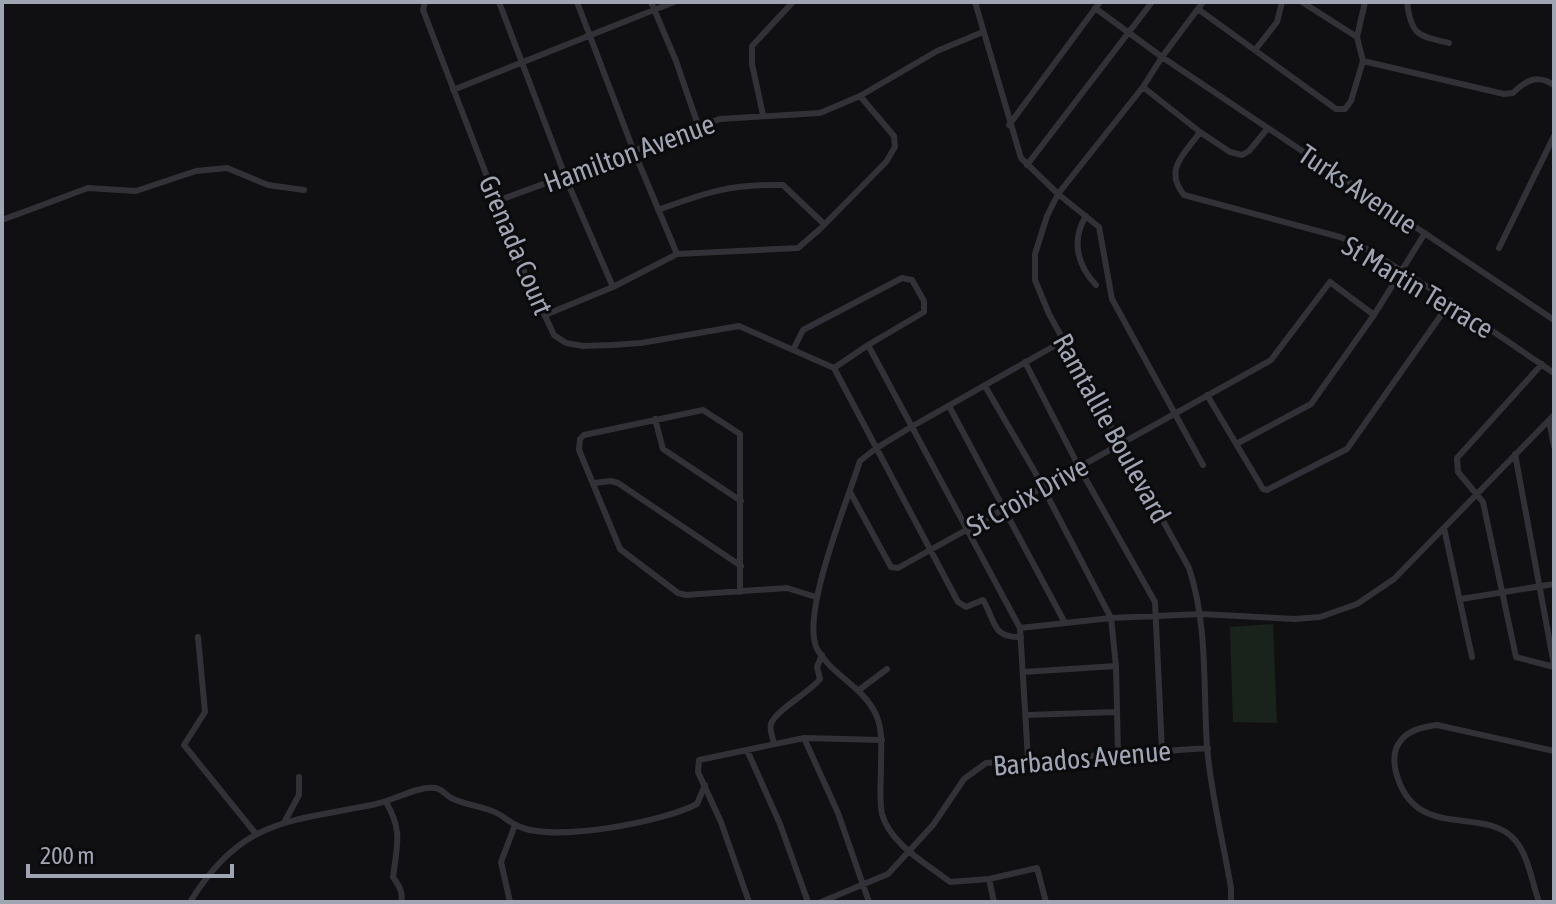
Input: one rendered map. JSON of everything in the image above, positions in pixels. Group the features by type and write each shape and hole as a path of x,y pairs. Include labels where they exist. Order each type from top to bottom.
{"street":[{"name":"Grenada Court","path":"425,2 423,10 453,90 521,265 554,335 566,343 583,346 641,343 739,326 834,368"},
{"path":"499,2 565,175 613,287"},
{"path":"577,2 677,254"},
{"path":"651,2 698,125"},
{"path":"453,90 674,2"},
{"path":"975,2 1021,158 1058,194 1099,227 1112,299 1203,465"},
{"path":"1027,165 1152,2"},
{"name":"Ramtallie Boulevard","path":"1203,2 1143,87 1058,194 1035,254 1035,280 1063,341 1189,568 1198,596 1208,748 1231,902"},
{"path":"1255,50 1277,22 1282,2"},
{"path":"1302,2 1357,37"},
{"path":"1198,9 1336,109 1345,109 1351,101 1363,61 1357,37 1365,2"},
{"path":"1407,2 1413,29 1419,36 1449,43"},
{"path":"763,115 752,64 752,46 792,3"},
{"path":"1009,125 1097,5"},
{"name":"Turks Avenue","path":"1097,5 1162,57 1554,320"},
{"name":"Hamilton Avenue","path":"497,201 720,119 820,113 860,96 937,51 983,32"},
{"path":"1363,61 1504,94 1513,93 1533,78 1554,85"},
{"path":"1143,87 1230,152 1242,155 1249,151 1268,128"},
{"path":"545,315 613,287 677,254 798,248 886,162 895,147 894,136 860,96"},
{"name":"St Martin Terrace","path":"1200,132 1176,164 1176,184 1184,195 1360,245 1451,301 1554,373"},
{"path":"1499,248 1554,136"},
{"path":"2,220 88,188 136,191 196,171 227,168 268,185 304,190"},
{"path":"658,210 714,190 750,184 783,185 824,224"},
{"path":"1086,216 1076,241 1082,267 1096,285"},
{"path":"1238,443 1311,404 1374,315 1425,233"},
{"path":"794,348 803,330 902,278 912,280 924,301 924,312 834,368 963,607 983,600 1000,635 1006,638 1021,637"},
{"name":"St Croix Drive","path":"850,492 891,567 898,568 1271,360 1330,282 1374,315"},
{"path":"1207,395 1265,490 1347,449 1451,301"},
{"path":"1046,902 1037,868 989,879 950,882 895,836 882,812 882,740 877,717 859,690 822,655 814,638 816,597 860,461 911,427 1063,341"},
{"path":"868,345 1020,628 1028,759"},
{"path":"1025,362 1079,467 1155,602 1162,751"},
{"path":"1515,454 1554,666 1516,657 1483,502 1456,469 1457,458 1542,364"},
{"path":"985,386 1043,487 1111,618 1116,666 1118,755"},
{"path":"949,406 1065,623"},
{"path":"740,592 740,434 703,410 590,432 580,439 579,450 620,549 671,589 686,595 740,592 787,588 816,597"},
{"path":"1552,418 1554,446"},
{"path":"1020,628 1111,618 1201,614 1295,619 1320,617 1357,604 1394,579 1552,418"},
{"path":"655,419 663,449 741,501"},
{"path":"594,483 618,483 741,566"},
{"path":"1444,528 1472,657"},
{"path":"1461,599 1554,584"},
{"path":"198,637 205,712 184,745 256,834"},
{"path":"774,744 770,729 772,721 795,699 811,692 819,683 817,667 822,655"},
{"path":"1023,672 1116,666"},
{"path":"859,690 887,669"},
{"path":"1026,715 1117,712"},
{"path":"1539,902 1523,853 1515,839 1503,830 1448,820 1419,808 1401,786 1394,757 1397,744 1406,735 1437,725 1554,751"},
{"path":"749,902 697,765 699,760 804,738 882,740"},
{"path":"804,738 838,813 869,902"},
{"name":"Barbados Avenue","path":"821,902 888,874 949,803 964,779 986,763 1208,748"},
{"path":"747,750 780,824 808,902"},
{"path":"285,821 299,795 299,777"},
{"path":"190,902 213,869 235,849 256,834 285,821 386,802 435,788 452,798 503,815 515,825 530,831 563,832 654,820 697,804 705,785"},
{"path":"386,802 397,821 393,877 399,884 401,902"},
{"path":"510,902 501,862 515,825"},
{"path":"989,879 994,902"}],"shaded area":[{"path":"1273,624 1277,723 1233,722 1230,627"}]}
